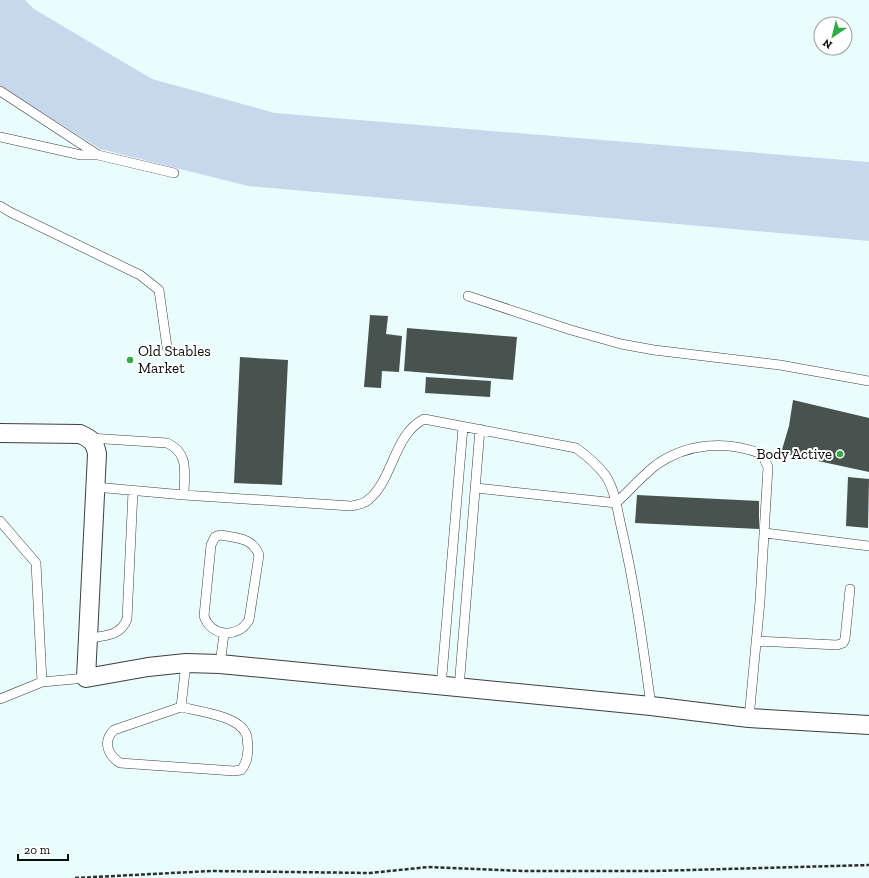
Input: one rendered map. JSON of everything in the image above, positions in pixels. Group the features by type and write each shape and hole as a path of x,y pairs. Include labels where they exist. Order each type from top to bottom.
{"street":[{"path":"0,433 80,434 90,438 95,443 97,454 86,678 148,667 186,663 220,664 651,706 749,718 869,725"}],"lane":[{"path":"0,91 98,155"},
{"path":"0,137 81,155 98,155 174,173"},
{"path":"0,206 140,275 159,290 167,347"},
{"path":"468,296 571,330 621,344 654,350 780,365 869,381"},
{"path":"95,487 184,495 351,506 367,502 380,487 389,467 414,424 424,419 576,448 592,460 605,475 612,488 638,606 651,706"},
{"path":"450,687 463,427"},
{"path":"450,687 476,488 480,430"},
{"path":"90,438 167,443 176,447 184,458 184,495"},
{"path":"476,488 616,503 655,466 679,451 710,445 746,447 762,454 768,467 765,533 749,718"},
{"path":"88,638 116,634 124,627 127,619 133,491"},
{"path":"0,521 36,563 42,682"},
{"path":"765,533 869,546"},
{"path":"220,535 250,541 257,548 259,555 249,620 239,631 224,634 213,630 207,624 204,616 211,545 215,537 220,535"},
{"path":"756,641 837,646 843,643 845,639 850,589"},
{"path":"220,664 224,634"},
{"path":"181,707 186,663"},
{"path":"0,699 42,682 86,678"},
{"path":"181,707 229,719 240,726 247,734 248,755 245,765 241,770 234,771 120,763 111,756 107,747 108,736 114,730 181,707"}],"path":[{"path":"75,878 211,871 370,873 428,867 522,871 655,871 869,865"}],"shaded area":[{"path":"0,0 25,0 34,9 152,79 275,113 869,162 869,241 248,186 100,149 0,86"}],"building":[{"path":"370,315 388,316 386,334 402,336 399,372 382,371 381,388 364,387"},
{"path":"407,328 517,337 513,380 404,371"},
{"path":"240,357 288,360 282,485 234,483"},
{"path":"426,377 491,381 490,397 425,393"},
{"path":"793,400 869,418 869,472 781,453 789,426"},
{"path":"848,477 869,479 868,528 846,526"},
{"path":"637,495 759,501 759,529 635,523"}],"place":[{"name":"Old Stables Market","path":"130,360"},
{"name":"Body Active","path":"840,454"}]}
